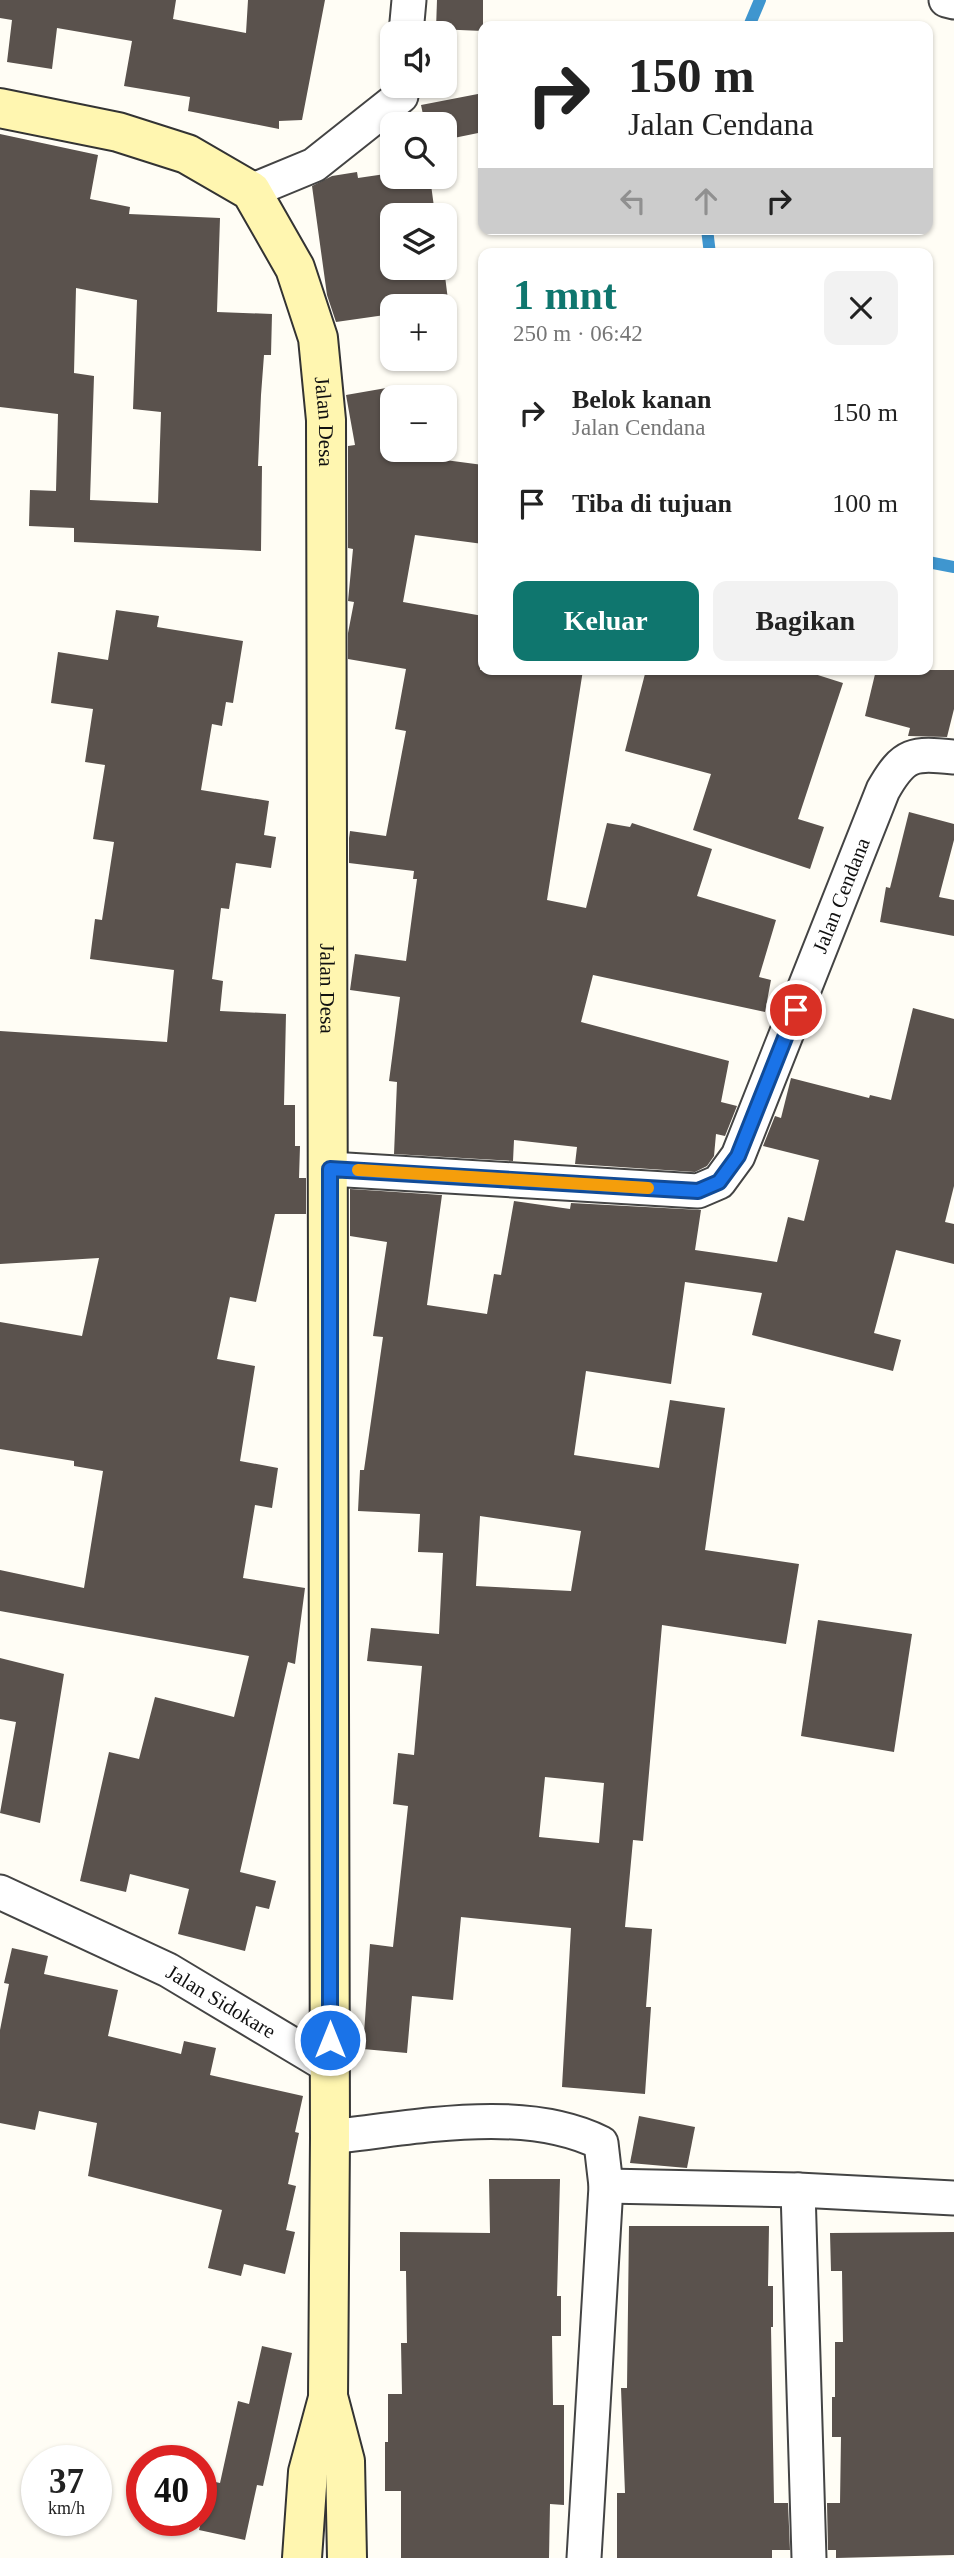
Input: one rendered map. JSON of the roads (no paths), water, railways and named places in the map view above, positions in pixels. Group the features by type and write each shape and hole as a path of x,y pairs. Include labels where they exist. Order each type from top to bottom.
{"street":[{"path":"407,21 409,0"},
{"path":"946,0 954,2"},
{"path":"0,108 118,132 187,154 251,191 314,165 398,98"},
{"name":"Jalan Desa","path":"251,191 295,268 318,338 326,420 330,1169 330,2067"},
{"name":"Jalan Cendana","path":"330,1169 698,1191 719,1182 738,1156 883,790 896,768 908,757 954,757"},
{"name":"Jalan Sidokare","path":"0,1892 168,1970 330,2067"},
{"path":"302,2558 308,2472 328,2398 330,2067"},
{"path":"330,2137 472,2120 575,2129 601,2143 606,2186 584,2558"},
{"path":"606,2186 798,2190 954,2198"},
{"path":"798,2190 809,2558"},
{"path":"328,2398 345,2461 347,2558"}],"waterway":[{"path":"751,21 760,0"},
{"path":"708,235 709,248"},
{"path":"933,563 954,567"}]}
